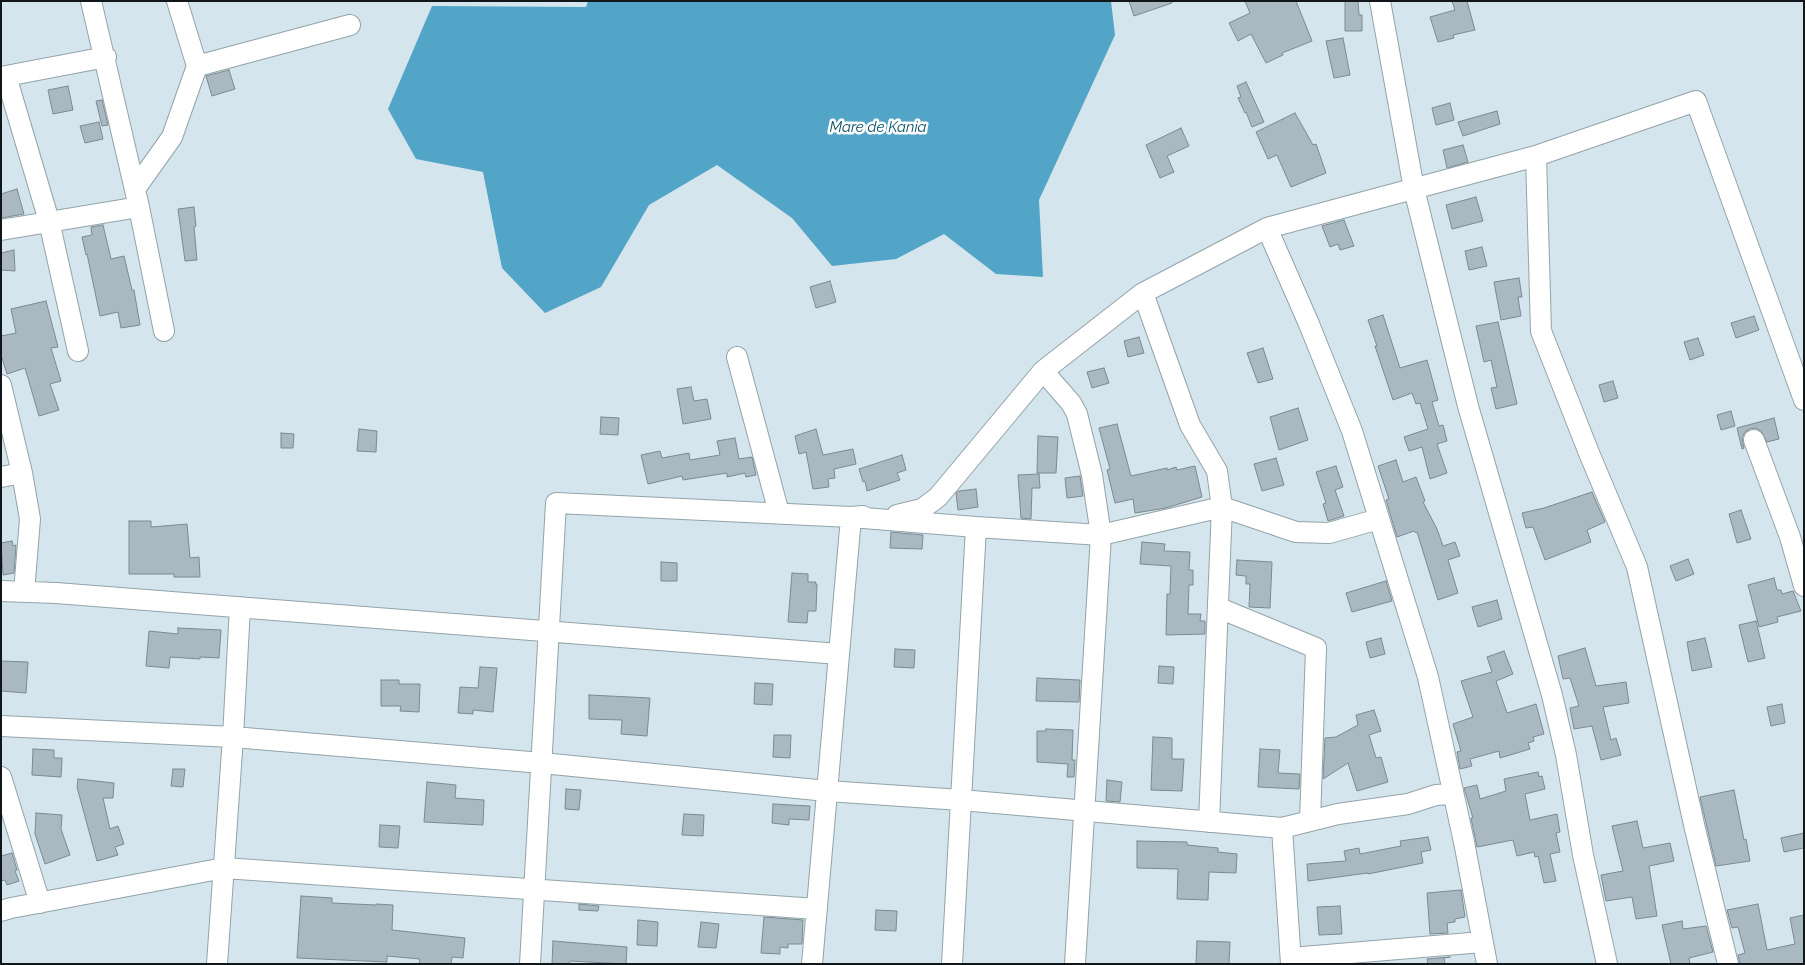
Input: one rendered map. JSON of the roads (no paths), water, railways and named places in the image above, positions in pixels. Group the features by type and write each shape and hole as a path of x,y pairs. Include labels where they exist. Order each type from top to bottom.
{"street":[{"path":"92,1 137,198 164,331"},
{"path":"1,230 49,221 137,198 172,137 197,66 177,1"},
{"path":"1380,1 1414,189 1468,406 1552,695 1566,755 1583,855 1607,964"},
{"path":"197,66 350,25"},
{"path":"78,351 49,221 4,76 106,57"},
{"path":"851,517 897,515 922,509 929,505 945,489 1043,371 1143,294 1266,228 1536,156 1696,101 1804,400"},
{"path":"1536,156 1541,332 1638,567 1695,829 1728,964"},
{"path":"1266,228 1309,324 1352,431 1428,678 1464,842 1487,964"},
{"path":"1143,294 1190,425 1217,471 1222,507 1209,822"},
{"path":"736,357 779,513"},
{"path":"1043,371 1071,403 1077,414 1092,475 1101,535 1075,964"},
{"path":"1,385 22,473 30,519 24,592"},
{"path":"1754,440 1790,537 1804,586"},
{"path":"1,477 22,473"},
{"path":"530,964 556,503 851,517 1101,535 1222,507 1296,532 1329,533 1379,519"},
{"path":"812,964 851,517"},
{"path":"952,964 976,527"},
{"path":"1,591 56,593 839,654"},
{"path":"217,964 240,607"},
{"path":"1218,608 1316,648 1310,821"},
{"path":"1,726 233,737 542,763 827,791 961,800 1282,828 1338,814 1408,804 1436,796 1453,794"},
{"path":"1,777 40,903"},
{"path":"1282,828 1291,961 1482,942"},
{"path":"1,912 224,868 817,909"}],"water":[{"name":"Mare de Kania","path":"588,1 1111,1 1115,35 1039,200 1043,277 996,274 944,234 896,259 832,266 792,218 717,165 649,205 601,287 545,313 502,268 483,172 416,159 388,109 432,6 586,7"}]}
